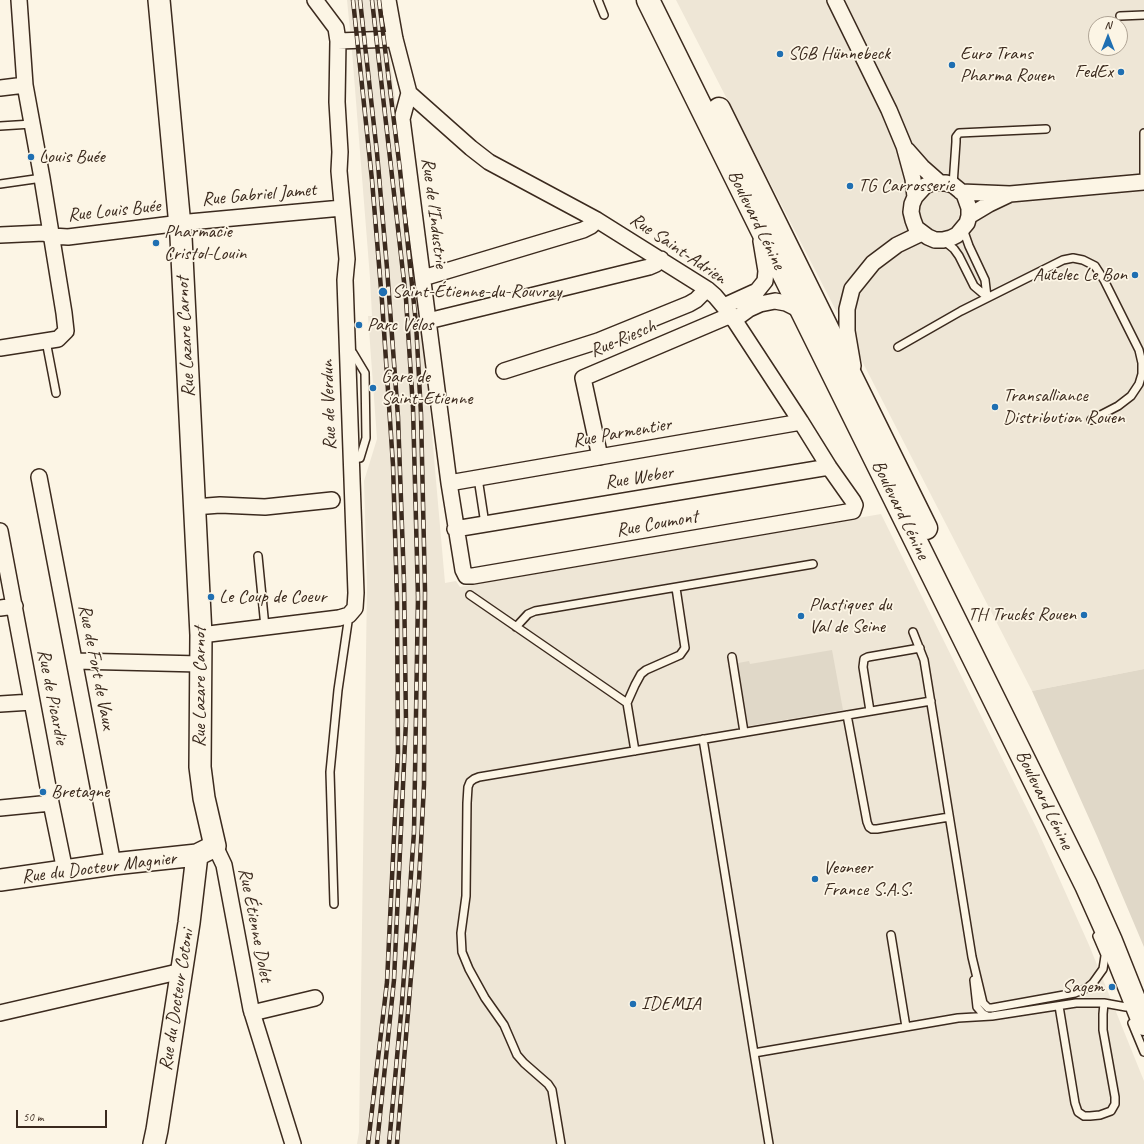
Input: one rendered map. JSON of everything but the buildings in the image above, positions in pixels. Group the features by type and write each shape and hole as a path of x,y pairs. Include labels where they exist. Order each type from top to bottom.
{"main road":[{"name":"Boulevard Lénine","path":"648,0 1065,843 1111,942 1144,1024"},
{"name":"Boulevard Lénine","path":"664,0 858,388 1101,886 1144,986"}],"street":[{"path":"0,348 58,339 66,331 52,236 25,85 19,0"},
{"name":"Rue Lazare Carnot","path":"159,0 179,223 201,635 200,767 204,798 206,851"},
{"path":"315,0 336,28 338,40 395,38"},
{"name":"Rue de l'Industrie","path":"388,0 395,38 409,93 402,120 448,483 455,529 463,570 466,576"},
{"path":"835,0 889,110 904,146 913,179 915,197"},
{"name":"Rue de Verdun","path":"338,40 337,102 340,152 339,171 346,259 345,280 347,352 356,593 355,608 349,615"},
{"path":"0,88 25,85"},
{"name":"Rue Saint-Adrien","path":"409,93 489,162 597,220 707,289 730,314 829,467 853,501 854,508"},
{"path":"904,146 922,167 951,186 967,201 969,208 966,223"},
{"path":"1010,194 989,204 950,238 943,240 928,238 922,233 914,224 911,212 915,197 925,186 951,186 1010,194 1144,182"},
{"name":"Rue Gabriel Jamet","path":"179,223 342,208"},
{"path":"422,278 583,230 591,226 597,220"},
{"path":"730,314 757,291 765,281 766,271 756,220"},
{"name":"Rue Louis Buée","path":"0,235 44,233 52,236 68,237 179,223"},
{"path":"858,388 848,347 847,331 847,309 852,289 873,263 897,245 922,233"},
{"path":"428,321 649,267 656,264 660,259"},
{"path":"504,372 598,340 690,304 701,296 707,289"},
{"path":"730,314 760,304 775,301 786,303 802,311"},
{"name":"Rue Riesch","path":"600,457 583,378 730,314"},
{"name":"Rue Parmentier","path":"448,483 801,422"},
{"name":"Rue Weber","path":"455,529 829,467"},
{"name":"Rue de Fort de Vaux","path":"40,477 113,864"},
{"path":"194,508 220,505 265,507 332,500"},
{"name":"Rue Coumont","path":"466,576 481,575 842,513 853,511 854,508"},
{"name":"Rue de Picardie","path":"0,531 7,607 32,702 65,871"},
{"path":"201,635 339,618 349,615"},
{"path":"74,661 200,664"},
{"path":"0,704 32,702"},
{"path":"0,808 51,803"},
{"name":"Rue du Docteur Magnier","path":"0,880 206,851"},
{"name":"Rue du Docteur Cotoni","path":"154,1144 182,971 206,851"},
{"name":"Rue Étienne Dolet","path":"206,851 224,865 252,1012 293,1144"},
{"path":"0,1013 182,971"},
{"name":"Rue Étienne Dolet","path":"252,1012 315,998"}],"lane":[{"path":"598,0 604,15"},
{"path":"1120,16 1144,15"},
{"path":"0,126 32,124"},
{"path":"951,186 956,137 960,133 1046,129"},
{"path":"1144,133 1144,174"},
{"path":"0,184 42,178"},
{"path":"966,223 969,246 985,280 987,297"},
{"path":"943,240 954,249 959,256 974,286 987,297"},
{"path":"898,347 987,297 1063,260 1073,258 1083,260 1095,266 1104,280 1139,350 1142,363 1142,374 1139,384 1131,396 1118,406 1091,420"},
{"path":"46,340 56,393"},
{"path":"478,478 485,524"},
{"path":"258,556 265,627"},
{"path":"516,626 528,614 535,611 813,564"},
{"path":"635,751 627,703 641,674 654,666 680,655 685,648 676,588"},
{"path":"470,595 627,703"},
{"path":"334,904 330,772 338,690 349,615"},
{"path":"913,632 924,660 973,962 983,1003 988,1008 992,1008 1075,993 1093,983 1102,969 1105,956"},
{"path":"870,711 863,667 864,659 920,648"},
{"path":"732,657 744,732"},
{"path":"561,1144 552,1090 548,1084 517,1055 504,1026 485,998 469,969 462,952 461,933 466,896 468,787 474,778 931,701"},
{"path":"847,715 869,827 877,828 949,817"},
{"path":"703,740 769,1144"},
{"path":"1065,843 1072,872"},
{"path":"1094,928 1110,968"},
{"path":"890,935 906,1027"},
{"path":"973,962 977,1007 987,1016"},
{"path":"754,1053 958,1018 987,1016 1084,1003 1125,1004 1144,1052"},
{"path":"1059,1006 1075,1103 1078,1112 1084,1116 1090,1116 1111,1111 1115,1104 1115,1096 1103,1030 1102,1014 1104,1003"}],"shaded area":[{"path":"347,0 383,0 422,321 445,583 456,581 460,587 881,514 1037,829 1089,945 1144,1081 1144,1144 357,1144 359,1132 367,585 364,481 377,439 368,316 372,316 370,278"},
{"path":"676,0 1144,0 1144,669 1032,691"},
{"path":"832,650 843,710 748,726 738,663 749,661 750,664"},
{"path":"1144,669 1144,947 1097,836 1032,691"}],"railway":[{"path":"353,0 372,180 382,301 393,465 397,599 398,753 387,982 368,1144"},
{"path":"360,0 377,153 387,268 398,417 404,582 406,721 394,980 377,1144"},
{"path":"372,0 406,299 413,408 418,597 414,832 402,1003 389,1144"},
{"path":"379,0 400,170 416,323 421,414 425,591 424,785 419,881 397,1144"}],"place":[{"name":"SGB Hünnebeck","path":"780,54"},
{"name":"Euro Trans Pharma Rouen","path":"952,65"},
{"name":"FedEx","path":"1121,72"},
{"name":"Louis Buée","path":"31,157"},
{"name":"TG Carrosserie","path":"850,186"},
{"name":"Pharmacie Cristol-Louin","path":"156,243"},
{"name":"Autelec Le Bon","path":"1135,275"},
{"name":"Saint-Étienne-du-Rouvray","path":"383,292"},
{"name":"Parc Vélos","path":"359,325"},
{"name":"Gare de Saint-Etienne","path":"373,388"},
{"name":"Transalliance Distribution Rouen","path":"995,407"},
{"name":"Le Coup de Coeur","path":"211,597"},
{"name":"TH Trucks Rouen","path":"1084,615"},
{"name":"Plastiques du Val de Seine","path":"801,616"},
{"name":"Bretagne","path":"43,792"},
{"name":"Veoneer France S.A.S.","path":"815,879"},
{"name":"Sagem","path":"1112,987"},
{"name":"IDEMIA","path":"633,1004"}]}
